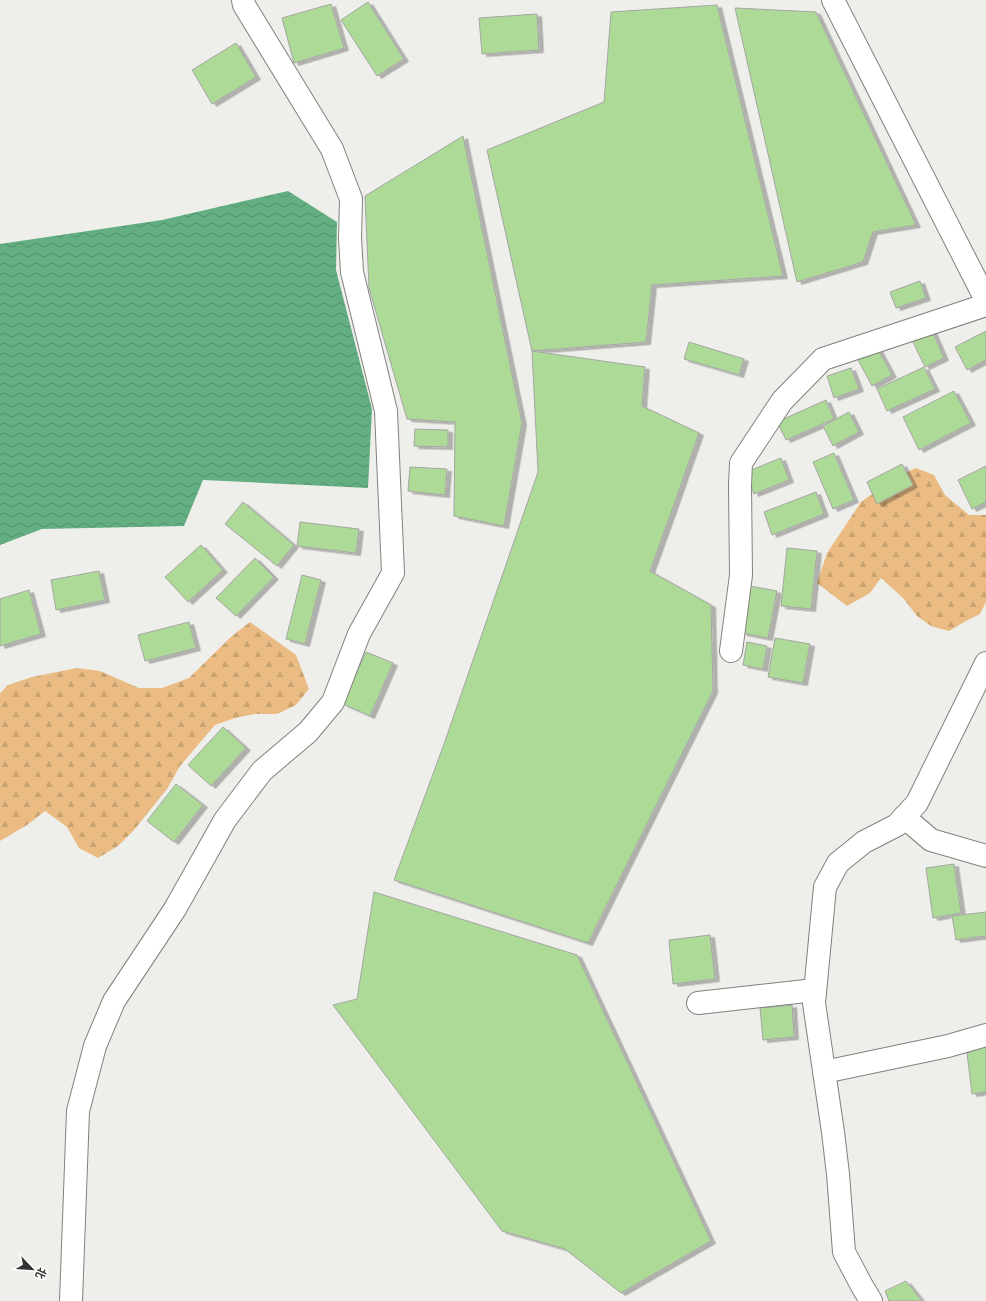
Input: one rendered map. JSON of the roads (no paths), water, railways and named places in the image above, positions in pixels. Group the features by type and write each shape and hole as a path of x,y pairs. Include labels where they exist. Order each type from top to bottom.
{"street":[{"path":"71,1301 78,1111 95,1046 114,1001 175,909 225,820 262,771 308,732 333,702 359,634 393,573 386,411 352,272 350,238 351,199 332,149 244,5 243,0"},
{"path":"833,0 986,300"},
{"path":"730,651 741,575 741,463 782,401 823,359 986,305"},
{"path":"871,1301 844,1252 838,1174 814,1003 825,886 838,863 864,842 897,825 916,803 986,663"},
{"path":"904,817 931,840 986,856"},
{"path":"698,1003 815,990"},
{"path":"824,1072 948,1046 986,1035"}],"water":[{"path":"288,191 337,222 336,270 372,409 368,488 203,480 184,526 42,529 0,545 0,244 162,220"}]}
